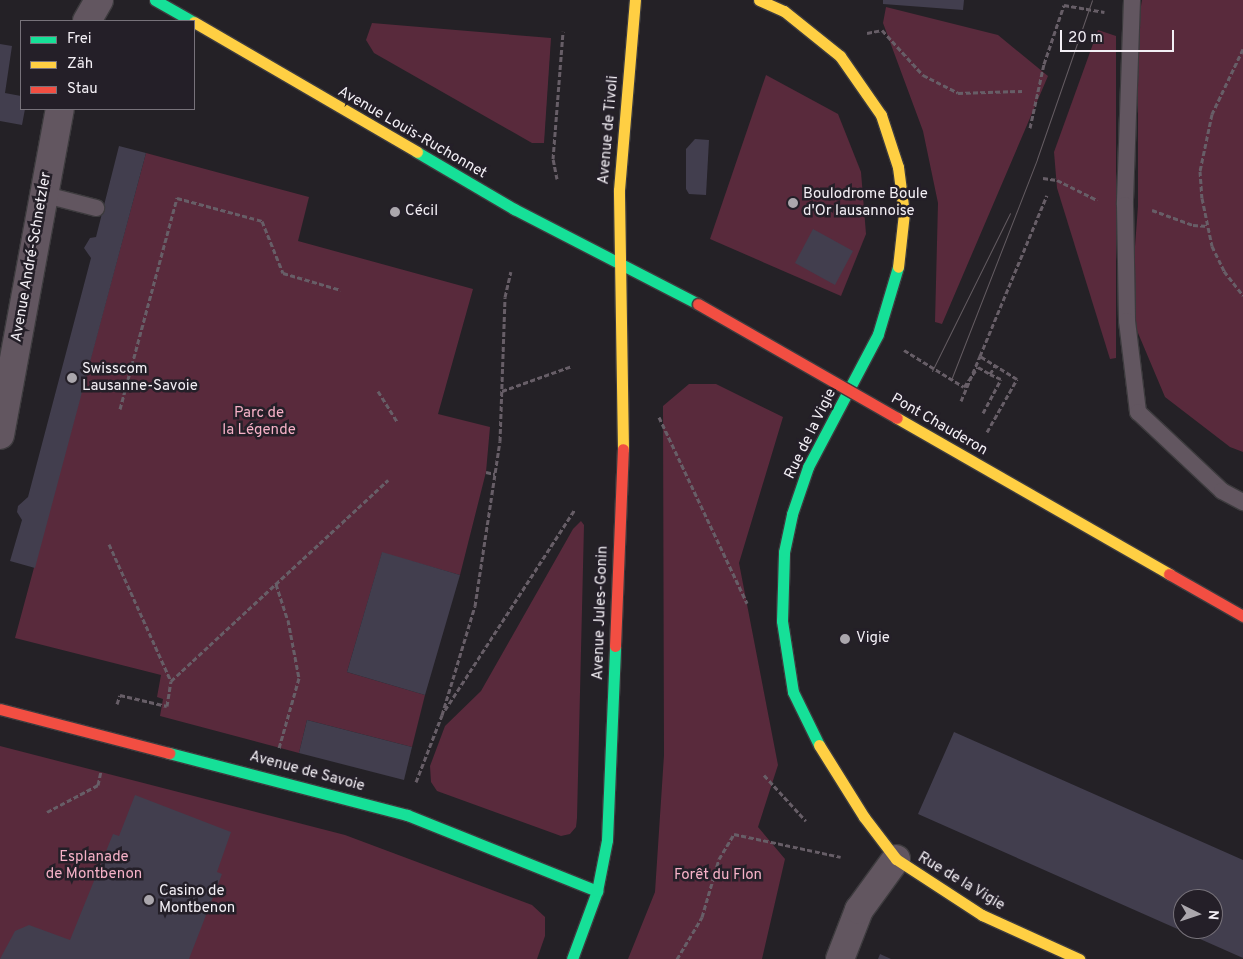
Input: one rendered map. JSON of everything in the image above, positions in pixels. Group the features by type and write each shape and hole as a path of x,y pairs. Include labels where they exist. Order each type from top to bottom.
{"main road":[{"name":"Avenue Louis-Ruchonnet","path":"155,0 190,20"},
{"path":"170,8 181,0"},
{"name":"Avenue de Tivoli","path":"618,263 619,190 635,0"},
{"name":"Rue de la Vigie","path":"759,0 804,25 840,56 881,115 898,167 904,220 898,268 874,344 808,467 792,514 782,586 782,620 794,692 809,730 864,817 896,859 982,915 1079,959"},
{"name":"Avenue Louis-Ruchonnet","path":"195,23 502,203 618,263"},
{"name":"Pont Chauderon","path":"618,263 698,304 1243,616"},
{"name":"Avenue Jules-Gonin","path":"572,959 597,891 607,840 624,422 618,263"},
{"name":"Avenue de Savoie","path":"0,709 271,778 407,815 597,891"}],"street":[{"path":"88,20 99,0"},
{"name":"Avenue André-Schnetzler","path":"0,435 42,194 60,110"},
{"path":"840,959 859,910 896,859"}],"lane":[{"path":"1132,0 1125,225 1127,321 1138,412 1222,491 1243,502"},
{"path":"42,194 96,208"}],"path":[{"path":"1030,128 1044,64 1064,5 1131,17"},
{"path":"867,34 882,30 923,75 958,93 1022,91"},
{"path":"557,179 554,159 563,31"},
{"path":"1243,49 1212,114 1200,171 1202,198 1212,246 1224,271 1243,295"},
{"path":"1043,178 1057,180 1099,201"},
{"path":"961,401 1047,195"},
{"path":"120,409 177,198 262,221 283,273 341,290"},
{"path":"1146,208 1193,225 1208,226"},
{"path":"415,784 442,715 475,606 495,474 502,391 505,297 511,272"},
{"path":"904,350 964,387 978,367 1001,379 983,414"},
{"path":"970,461 1017,379 980,356"},
{"path":"502,391 572,366"},
{"path":"990,374 995,366"},
{"path":"378,391 397,422"},
{"path":"658,416 747,602"},
{"path":"486,472 495,474"},
{"path":"171,681 388,480"},
{"path":"442,715 575,509"},
{"path":"109,544 171,681 167,706 120,695"},
{"path":"271,778 299,678 288,620 276,584"},
{"path":"764,775 806,821"},
{"path":"47,812 98,785"},
{"path":"677,959 702,917 719,859 734,834 841,857"}],"green space":[{"path":"1142,0 1243,0 1243,452 1230,447 1165,397 1130,314 1138,206 1138,24"},
{"path":"886,7 998,35 1048,76 942,324 935,322 938,203 923,131 883,23"},
{"path":"372,23 551,38 544,143 532,143 374,53 366,40"},
{"path":"1098,30 1116,36 1116,358 1110,359 1057,188 1054,152"},
{"name":"Boulodrome Boule d'Or lausannoise","path":"766,75 838,114 861,172 866,234 841,296 710,239"},
{"name":"Parc de la Légende","path":"146,153 309,197 298,241 473,289 438,414 490,427 486,472 460,575 382,553 347,672 425,695 412,747 307,720 299,753 160,716 163,699 157,697 161,675 15,638"},
{"name":"Forêt du Flon","path":"689,384 716,384 783,417 739,563 778,765 758,827 785,859 762,959 628,959 655,892 664,755 663,406"},
{"path":"581,521 584,525 577,818 576,827 570,834 561,836 437,791 431,782 430,766 445,726 481,691 573,529"},
{"name":"Esplanade de Montbenon","path":"0,746 345,835 532,905 545,917 545,936 537,959 0,959"}],"building":[{"path":"883,0 964,0 963,10 883,4"},
{"path":"0,44 12,46 5,93 20,96 20,110 25,110 22,125 0,121"},
{"path":"695,139 709,140 706,195 689,194 686,189 686,149"},
{"name":"Swisscom Lausanne-Savoie","path":"119,146 146,153 35,568 10,561 22,520 17,512 18,506 28,497 91,258 84,248 90,238 96,237"},
{"path":"813,229 853,251 835,285 795,263"},
{"path":"382,552 460,575 425,695 347,672"},
{"path":"307,720 412,747 404,780 299,753"},
{"path":"954,732 1243,860 1243,958 1200,939 1223,939 1223,889 1173,889 1173,927 918,814"},
{"name":"Casino de Montbenon","path":"135,795 231,832 217,872 222,874 189,959 0,959 15,931 29,925 70,940 113,834 119,836"},
{"path":"880,954 891,959 878,959"}],"tram line":[{"path":"951,380 1037,159 1092,0"},
{"path":"932,371 1010,213"}],"traffic: fast":[{"path":"155,0 190,20"},
{"path":"417,152 514,209 698,304"},
{"path":"819,745 793,692 782,621 784,552 792,514 808,467 878,334 898,267"},
{"path":"572,959 597,891 607,840 615,646"},
{"path":"169,753 407,815 597,891"}],"traffic: slow":[{"path":"623,449 619,190 635,0"},
{"path":"759,0 784,11 840,56 881,115 898,167 904,213 898,267"},
{"path":"195,23 417,152"},
{"path":"897,418 1169,574"},
{"path":"819,745 864,817 896,859 982,915 1079,959"}],"traffic: jam":[{"path":"698,304 897,418"},
{"path":"615,646 623,449"},
{"path":"1169,574 1243,616"},
{"path":"0,709 169,753"}],"place":[{"name":"Boulodrome Boule d'Or lausannoise","path":"793,203"},
{"name":"Cécil","path":"395,212"},
{"name":"Swisscom Lausanne-Savoie","path":"72,378"},
{"name":"Vigie","path":"845,639"},
{"name":"Casino de Montbenon","path":"149,900"}]}
